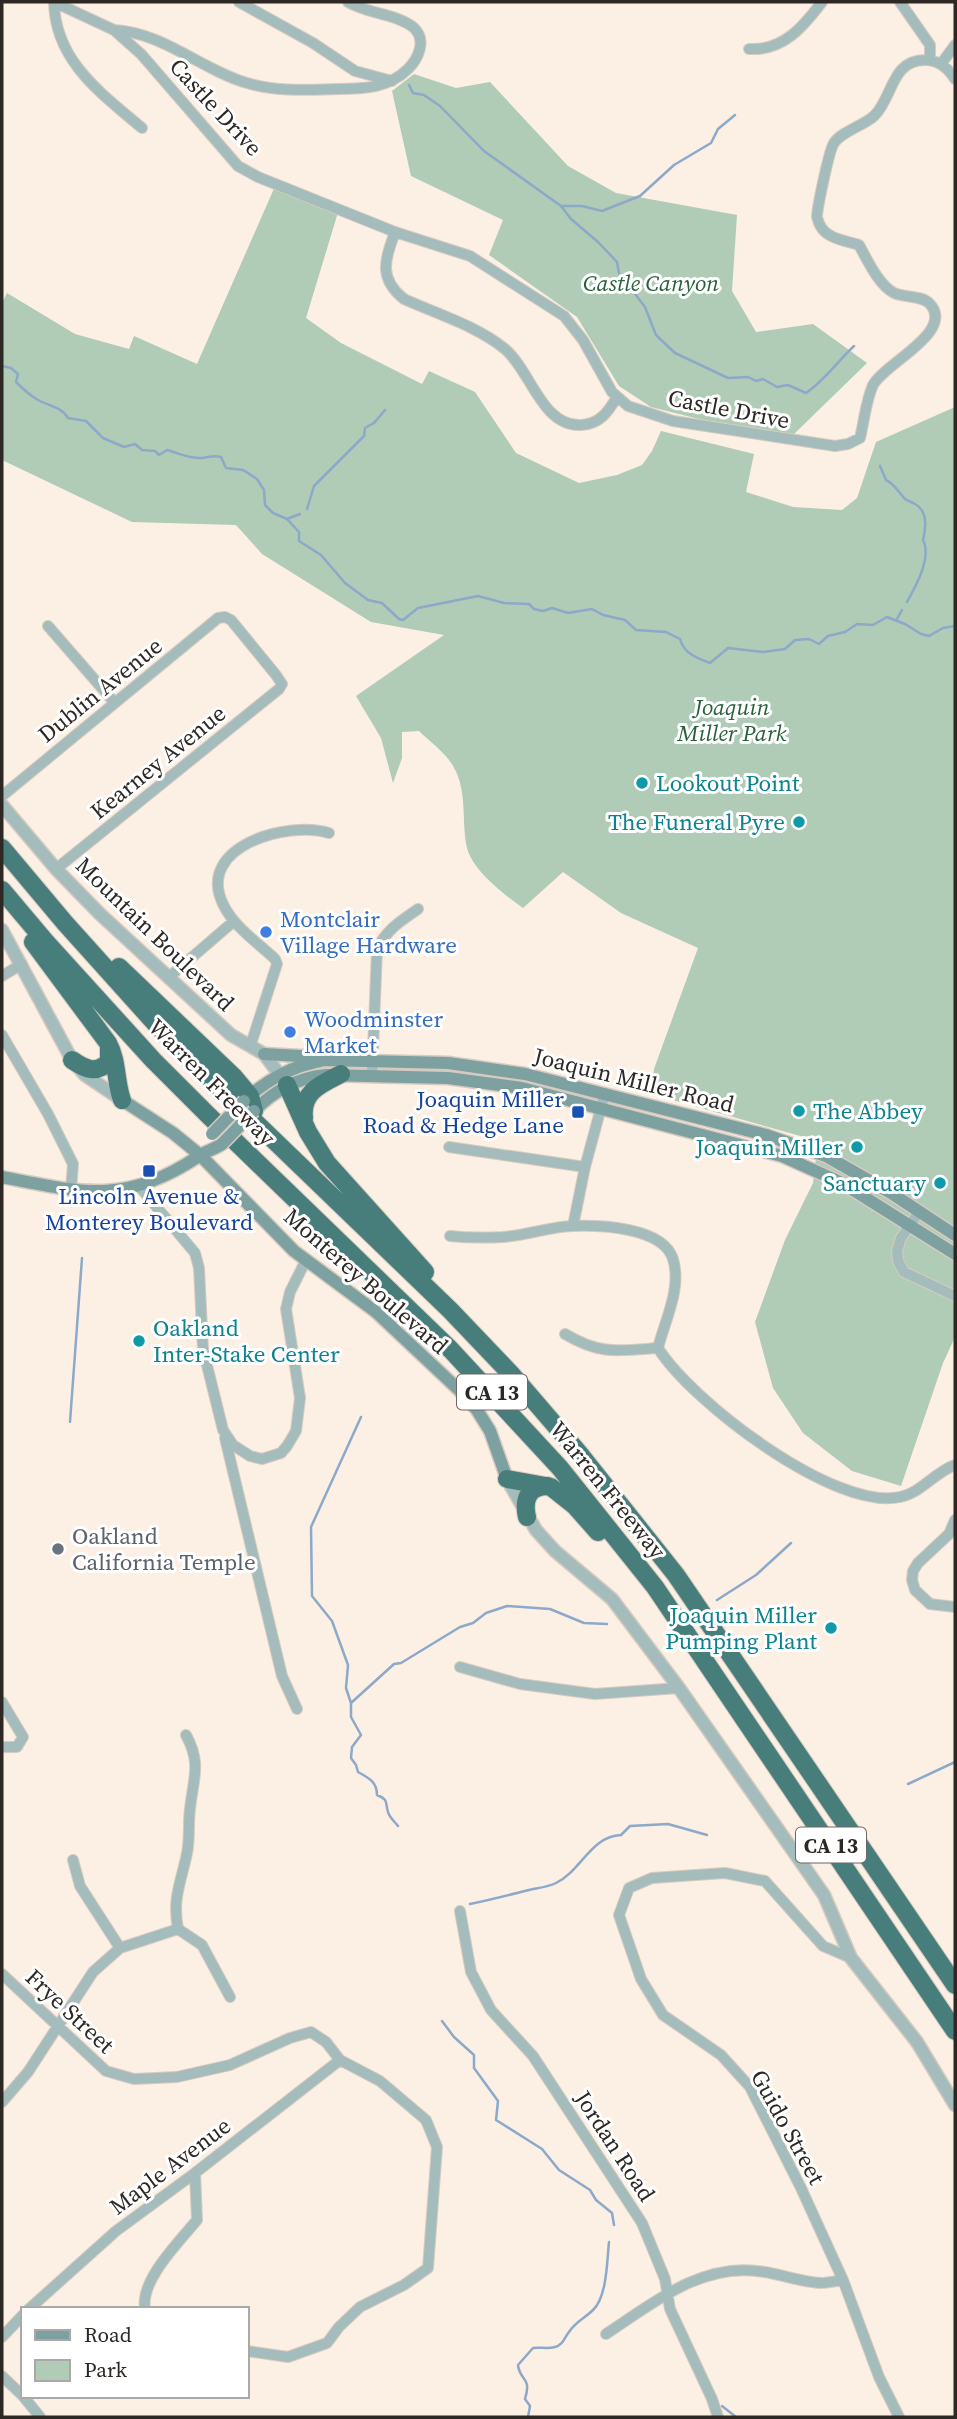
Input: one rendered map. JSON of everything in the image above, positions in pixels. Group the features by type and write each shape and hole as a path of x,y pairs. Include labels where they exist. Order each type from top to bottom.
{"highway":[{"path":"7,855 159,1007 234,1077 250,1103"},
{"name":"Warren Freeway","path":"7,855 172,1042 450,1310 512,1375 579,1453 668,1565 955,1985"},
{"path":"6,895 20,925 108,1043 115,1058 122,1100"},
{"name":"Warren Freeway","path":"6,895 153,1060 394,1293 508,1409 608,1525 706,1660 955,2031"},
{"path":"72,1060 89,1070 101,1069 111,1056 108,1043"},
{"path":"308,1132 303,1114 305,1100 313,1089 342,1067"},
{"path":"283,1080 308,1132 337,1174 439,1288 450,1310"},
{"path":"507,1479 551,1486 588,1520 706,1660"},
{"path":"527,1517 525,1503 530,1491 551,1486"}],"main road":[{"path":"264,1054 342,1067"},
{"name":"Joaquin Miller Road","path":"283,1080 312,1076 372,1060 461,1065 525,1074 766,1135 826,1156 891,1193 955,1235"},
{"name":"Joaquin Miller Road","path":"342,1067 372,1076 448,1078 522,1088 782,1156 842,1183 955,1254"},
{"path":"200,1155 212,1134 283,1080"},
{"name":"Monterey Boulevard","path":"122,1100 173,1133 200,1155 283,1241 387,1321 469,1400 490,1431 507,1479"},
{"path":"2,1177 71,1191 108,1191 139,1186 180,1170 200,1155 222,1144 250,1103"}],"street":[{"path":"54,2 56,27 63,47 93,86 142,128"},
{"name":"Castle Drive","path":"54,2 114,30 141,54 238,166 258,177 395,232 470,256 564,316 583,340 612,392 628,405 673,421 835,446 860,438 873,386 885,370 922,342 932,330 936,318 928,302 891,291 882,282 859,245 833,237 822,229 817,216 829,158 834,143 876,115 899,71 918,60 930,60"},
{"path":"239,2 313,43 355,71 392,81"},
{"path":"114,30 134,30 202,64 245,83 262,87 285,90 369,89 392,81 408,69 419,53 421,40 418,31 408,24 348,2"},
{"path":"749,49 779,45 807,21 822,2"},
{"path":"900,2 930,45 930,60 941,64 955,79"},
{"path":"941,64 955,45"},
{"path":"395,232 385,271 395,292 404,299 484,335 507,351 554,417 563,423 586,425 606,415 617,397"},
{"name":"Dublin Avenue","path":"2,796 218,618 225,617 233,622 282,684"},
{"path":"48,626 114,702"},
{"name":"Kearney Avenue","path":"57,869 282,684"},
{"name":"Mountain Boulevard","path":"2,805 57,869 168,978 231,1035 251,1044 264,1054 283,1080"},
{"path":"251,1044 278,964 234,921 222,903 218,882 223,865 247,843 273,833 316,829 329,833"},
{"path":"372,1076 377,949 384,934 418,909"},
{"path":"168,978 234,921"},
{"name":"Monterey Boulevard","path":"2,930 72,1060 85,1076 122,1100"},
{"path":"2,975 22,964"},
{"path":"2,1035 48,1114 73,1164 71,1191"},
{"path":"573,1226 585,1167 605,1093"},
{"path":"449,1147 585,1167"},
{"path":"139,1186 195,1254 203,1349 282,1676 297,1709"},
{"path":"919,1212 901,1238 897,1251 898,1261 904,1272 955,1296"},
{"path":"450,1236 503,1237 573,1226 614,1228 653,1237 663,1244 673,1258 675,1276 672,1302 658,1348 667,1363 707,1403 787,1461 837,1486 860,1494 901,1497 917,1490 955,1465"},
{"path":"223,1430 233,1445 242,1452 262,1459 281,1453 296,1431 300,1398 286,1308 290,1292 306,1260"},
{"path":"565,1334 586,1346 612,1351 658,1348"},
{"name":"Monterey Boulevard","path":"507,1479 527,1517 555,1551 612,1599 679,1688 824,1895 851,1958 916,2042 955,2105"},
{"path":"955,1520 949,1534 918,1563 913,1570 912,1580 915,1590 930,1604 955,1607"},
{"path":"460,1667 520,1684 595,1694 679,1688"},
{"path":"2,1702 23,1737 18,1747 2,1747"},
{"path":"186,1735 195,1751 197,1768 187,1851 174,1909 178,1929 202,1945 230,1997"},
{"path":"73,1860 80,1886 120,1948"},
{"name":"Guido Street","path":"851,1958 823,1946 765,1881 725,1873 652,1878 629,1888 619,1915 641,1979 663,2015 721,2055 750,2087 801,2188 843,2280 878,2377 899,2417"},
{"name":"Jordan Road","path":"460,1911 471,1972 491,2010 533,2056 642,2222 664,2279 670,2309 718,2417"},
{"path":"2,2102 28,2073 93,1972 120,1948 178,1929"},
{"name":"Frye Street","path":"2,1974 106,2071 134,2079 177,2077 230,2065 290,2038 311,2032 326,2042 340,2060 380,2081 426,2120 437,2147 428,2268 404,2285 360,2307 339,2326 327,2343 288,2357 248,2351"},
{"name":"Maple Avenue","path":"31,2307 116,2231 340,2060"},
{"path":"145,2307 145,2291 157,2270 197,2220 195,2173"},
{"path":"606,2334 689,2282 709,2274 730,2270 756,2271 821,2283 843,2280"},
{"path":"2,2337 21,2317"},
{"path":"2,2376 21,2394"},
{"path":"25,2398 40,2417"}],"green space":[{"name":"Castle Canyon","path":"414,74 456,88 490,82 568,166 616,193 737,215 732,291 756,332 813,324 867,363 793,435 703,420 651,407 619,386 577,317 489,255 503,220 411,176 392,91"},
{"name":"Joaquin Miller Park","path":"276,184 339,209 306,318 341,343 422,384 429,371 475,392 516,453 579,483 617,475 642,465 661,431 754,454 746,492 793,507 842,510 857,498 876,442 955,407 955,1337 943,1363 901,1486 852,1471 803,1433 773,1388 755,1322 785,1240 813,1183 818,1141 651,1094 654,1069 698,948 621,913 563,872 523,908 486,878 474,863 467,847 458,777 446,757 419,731 402,732 402,758 393,783 381,738 356,696 444,635 371,622 262,554 236,525 132,522 2,460 2,303 7,293 75,334 129,349 134,336 197,364"}],"waterway":[{"path":"409,85 413,93 424,95 440,106 484,151 561,206 571,219 598,242 617,262 619,273 645,307 656,335 675,353 728,378 748,377 756,381 763,379 777,387 788,385 806,393 854,346"},
{"path":"562,206 582,206 602,211 640,196 674,165 711,143 718,129 735,115"},
{"path":"2,366 11,368 18,374 16,382 32,396 59,409 68,418 86,421 103,438 124,447 135,444 142,450 155,451 159,455 167,450 193,458 221,457 226,468 243,470 257,479 264,490 265,505 273,513 287,519 299,532 299,541 321,555 345,583 368,600 382,603 399,619 403,620 418,608 478,596 504,603 529,604 534,609 543,611 552,608 568,613 592,609 603,615 625,620 636,630 666,632 680,639 692,655 710,663 728,648 763,652 785,649 795,640 809,639 819,644 828,636 845,632 857,624 873,625 887,617 929,636 943,628 955,626"},
{"path":"307,509 314,486 364,436 365,428 374,423 385,410"},
{"path":"880,466 886,480 905,499 919,507 925,520 923,540 926,555 907,602"},
{"path":"287,519 300,514"},
{"path":"897,619 902,610"},
{"path":"70,1422 82,1258"},
{"path":"361,1417 311,1527 312,1596 332,1621 348,1665 346,1688 351,1703 351,1717 361,1735 352,1747 351,1758 358,1772 374,1784 377,1795 385,1800 389,1814 398,1826"},
{"path":"717,1600 756,1575 791,1543"},
{"path":"351,1703 394,1664 401,1663 486,1613 507,1606 550,1609 584,1623 607,1624"},
{"path":"908,1784 955,1762"},
{"path":"470,1904 556,1883 565,1878 594,1847 602,1841 621,1835 630,1826 668,1824 707,1835"},
{"path":"442,2021 454,2037 474,2055 474,2068 498,2101 496,2120 542,2149 559,2170 590,2190 596,2200 612,2213 614,2225"},
{"path":"528,2417 530,2406 525,2399 527,2386 518,2365 533,2348 560,2345 574,2325 598,2304 606,2278 609,2242"},
{"path":"722,2406 736,2417"}],"place":[{"name":"Lookout Point","path":"642,783"},
{"name":"The Funeral Pyre","path":"799,822"},
{"name":"Montclair Village Hardware","path":"266,932"},
{"name":"Woodminster Market","path":"290,1032"},
{"name":"The Abbey","path":"799,1111"},
{"name":"Joaquin Miller Road & Hedge Lane","path":"578,1112"},
{"name":"Joaquin Miller","path":"857,1147"},
{"name":"Lincoln Avenue & Monterey Boulevard","path":"149,1171"},
{"name":"Sanctuary","path":"940,1183"},
{"name":"Oakland Inter-Stake Center","path":"139,1341"},
{"name":"Oakland California Temple","path":"58,1549"},
{"name":"Joaquin Miller Pumping Plant","path":"831,1628"}]}
